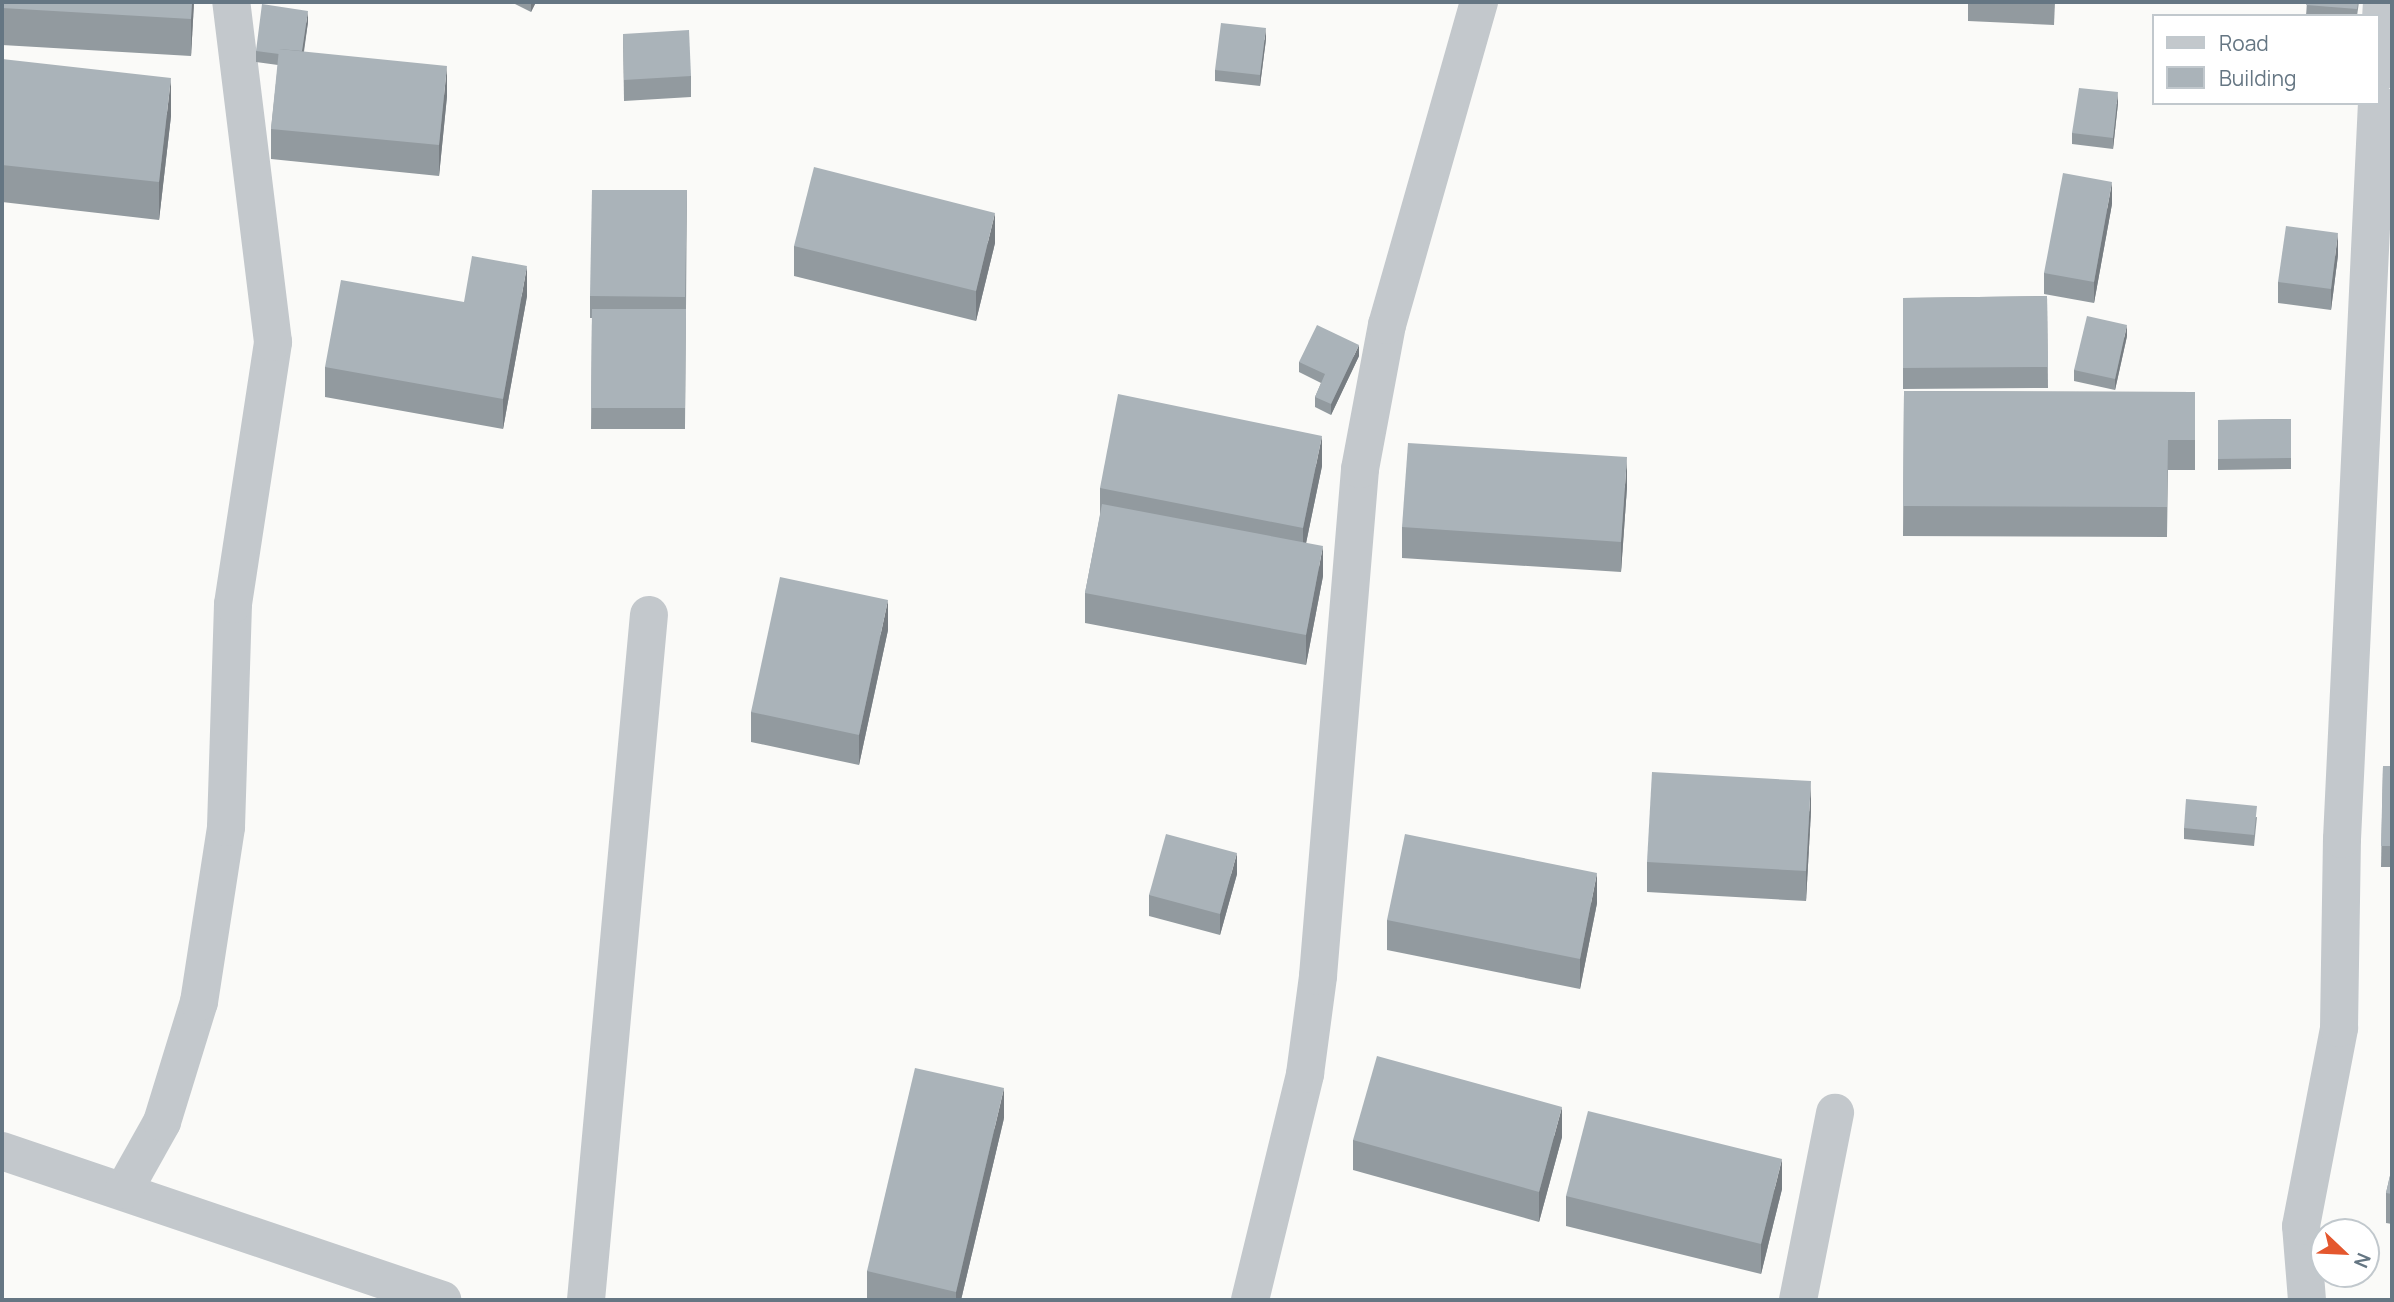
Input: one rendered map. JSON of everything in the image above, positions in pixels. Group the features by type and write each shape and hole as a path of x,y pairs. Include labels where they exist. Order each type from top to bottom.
{"street":[{"path":"124,1190 162,1122 199,1002 226,827 233,604 274,342 231,2"},
{"path":"1250,1300 1305,1074 1317,988 1360,469 1387,325 1479,2"},
{"path":"2380,38 2382,2"},
{"path":"2307,1300 2301,1226 2339,1028 2342,839 2377,105"},
{"path":"586,1300 649,615"},
{"path":"1798,1300 1835,1113"},
{"path":"2,1150 443,1300"}],"building":[{"path":"2,2 192,2 191,19 2,8"},
{"path":"2307,2 2358,2 2357,9 2306,5"},
{"path":"262,4 308,11 302,51 279,49 279,54 256,51"},
{"path":"1221,23 1266,28 1260,75 1215,70"},
{"path":"689,30 691,76 624,80 623,34"},
{"path":"279,49 447,66 439,145 271,129"},
{"path":"2,59 171,78 159,182 2,165"},
{"path":"2079,88 2118,92 2113,138 2072,133"},
{"path":"814,167 995,213 976,291 794,246"},
{"path":"2063,173 2112,182 2094,282 2044,273"},
{"path":"592,190 687,190 685,297 590,296"},
{"path":"2286,226 2338,233 2331,289 2278,282"},
{"path":"472,256 527,266 503,399 325,367 341,280 464,302"},
{"path":"2047,296 2048,367 1903,368 1903,298"},
{"path":"592,309 686,309 685,408 591,408"},
{"path":"2087,316 2127,325 2115,379 2074,370"},
{"path":"1317,325 1359,345 1331,404 1315,397 1325,374 1299,362"},
{"path":"1904,391 2195,392 2195,440 2168,440 2167,507 1903,506"},
{"path":"1118,394 1322,436 1303,528 1100,488"},
{"path":"2291,419 2291,458 2218,459 2218,420"},
{"path":"1408,443 1627,457 1621,542 1402,527"},
{"path":"1102,504 1323,546 1306,635 1085,593"},
{"path":"780,577 888,600 859,735 751,712"},
{"path":"2383,766 2392,766 2392,846 2381,846"},
{"path":"1652,772 1811,781 1806,871 1647,862"},
{"path":"2186,799 2257,806 2254,835 2184,828"},
{"path":"1166,834 1237,853 1220,914 1149,895"},
{"path":"1405,834 1597,873 1580,959 1387,920"},
{"path":"1377,1056 1562,1107 1539,1192 1353,1140"},
{"path":"915,1068 1004,1088 956,1292 867,1271"},
{"path":"1588,1111 1782,1159 1761,1244 1566,1196"},
{"path":"2392,1167 2392,1194 2386,1193"}]}
